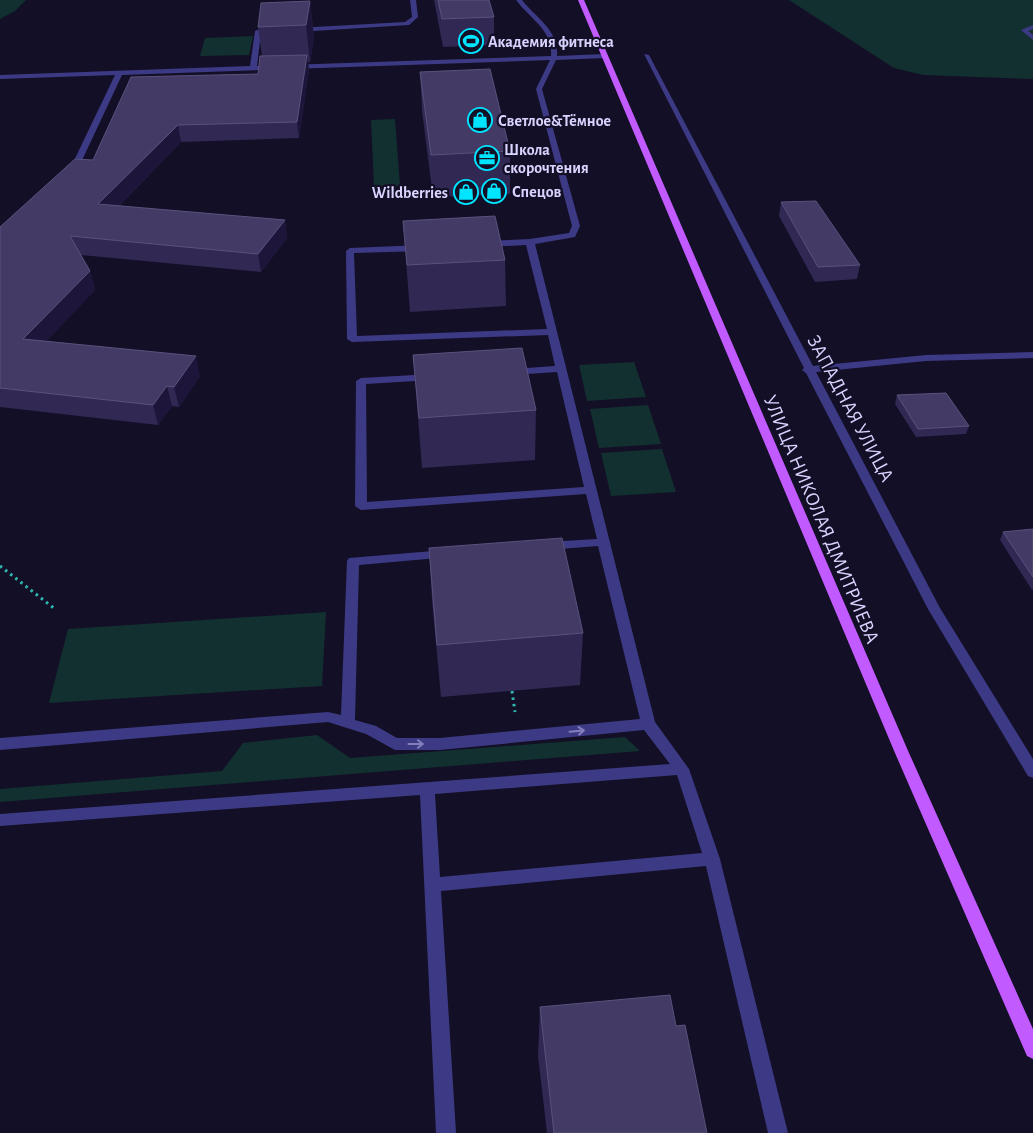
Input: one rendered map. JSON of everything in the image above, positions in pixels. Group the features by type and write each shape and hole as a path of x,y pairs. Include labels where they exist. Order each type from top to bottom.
{"main road":[{"name":"УЛИЦА НИКОЛАЯ ДМИТРИЕВА","path":"581,0 902,753 1033,1050"}],"street":[{"path":"253,69 258,31 407,24 415,17 413,0"},
{"path":"474,245 530,242 572,235 576,226 539,89 554,58 555,42 549,32 524,8 519,0"},
{"path":"1031,27 1024,30 1033,38"},
{"name":"ЗАПАДНАЯ УЛИЦА","path":"646,55 808,370 934,609 1033,772"},
{"path":"0,78 605,56"},
{"path":"73,171 119,74"},
{"path":"530,242 648,724 682,769 712,859 778,1133"},
{"path":"436,247 350,251 352,339 553,332"},
{"path":"808,370 926,358 1033,355"},
{"path":"504,373 562,369"},
{"path":"447,376 361,381 361,506 592,490"},
{"path":"536,547 604,542"},
{"path":"348,723 353,561 459,553"},
{"path":"0,744 328,717 371,730 395,744 440,744 648,724"},
{"path":"0,820 427,790 682,769"},
{"path":"427,790 446,1133"},
{"path":"432,885 712,859"}],"path":[{"path":"0,566 55,609"},
{"path":"512,691 516,718"}],"green space":[{"path":"0,0 26,0 15,11 0,19"},
{"path":"789,0 1033,0 1033,79 923,75 894,68"},
{"path":"253,36 249,55 200,56 205,38"},
{"path":"395,119 400,186 374,187 371,120"},
{"path":"634,362 646,397 587,401 579,365"},
{"path":"648,405 661,444 599,448 590,409"},
{"path":"662,449 676,492 611,496 601,453"},
{"path":"326,612 322,686 49,703 68,629"},
{"path":"317,735 350,758 625,737 640,751 0,802 0,789 222,771 243,743"}],"building":[{"path":"438,0 489,0 494,17 442,19"},
{"path":"310,1 306,25 258,27 261,3"},
{"path":"307,55 297,122 178,125 98,204 285,220 258,254 70,236 90,271 23,339 196,356 174,387 167,386 153,405 0,388 0,227 75,159 93,160 131,77 258,74 260,56"},
{"path":"490,69 510,151 431,155 420,72"},
{"path":"816,201 860,265 818,267 781,202"},
{"path":"495,216 505,260 407,265 403,221"},
{"path":"522,348 536,410 419,418 413,355"},
{"path":"946,393 969,426 918,429 897,395"},
{"path":"1033,529 1033,577 1003,532"},
{"path":"562,538 583,633 437,645 429,548"},
{"path":"670,995 676,1026 685,1025 707,1133 554,1133 540,1007"}],"place":[{"name":"Академия фитнеса","path":"471,41"},
{"name":"Светлое&Тёмное","path":"480,120"},
{"name":"Школа скорочтения","path":"487,158"},
{"name":"Спецов","path":"494,191"},
{"name":"Wildberries","path":"466,192"}]}
